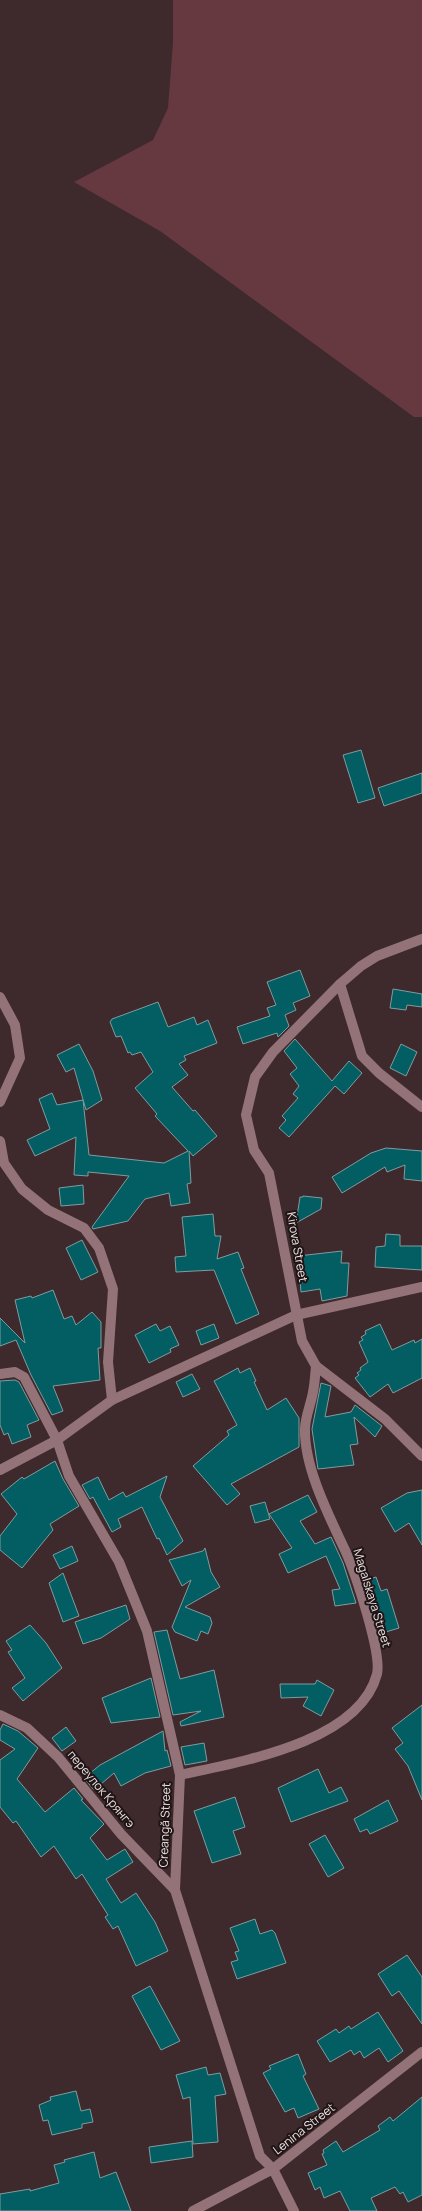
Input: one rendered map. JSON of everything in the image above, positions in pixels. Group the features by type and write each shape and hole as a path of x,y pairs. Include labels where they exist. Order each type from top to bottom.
{"street":[{"name":"Kirova Street","path":"316,1366 302,1341 269,1172 254,1150 246,1115 255,1077 272,1052 340,984 377,956 422,939"},
{"path":"340,984 362,1056 379,1073 422,1107"},
{"path":"0,997 15,1025 20,1058 0,1102"},
{"path":"0,1141 4,1163 22,1189 48,1210 84,1228 99,1248 113,1289 108,1362 112,1400"},
{"path":"0,1470 57,1440 112,1400 296,1315 422,1287"},
{"path":"316,1366 385,1418 422,1456"},
{"name":"Magalskaya Street","path":"180,1775 272,1754 295,1745 343,1721 366,1696 377,1674 377,1654 374,1639 346,1552 333,1527 310,1463 305,1429 314,1391 316,1366"},
{"name":"Creangă Street","path":"0,1374 15,1372 24,1377 57,1440 69,1476 119,1562 147,1631 180,1775 175,1890 260,2156 273,2169 294,2211"},
{"name":"переулок Крянгэ","path":"0,1715 27,1728 58,1757 121,1834 175,1890"},
{"name":"Lenina Street","path":"193,2211 273,2169 422,2052"}],"shaded area":[{"path":"173,0 422,0 422,417 414,417 160,231 74,182 153,140 168,108 173,42"}],"building":[{"path":"361,750 375,798 358,803 343,755"},
{"path":"422,773 422,793 384,806 378,788"},
{"path":"300,970 310,996 293,1003 296,1010 285,1015 289,1026 278,1037 277,1033 243,1044 237,1027 270,1016 267,1008 276,1005 267,982"},
{"path":"393,989 422,994 422,1007 407,1005 406,1010 390,1008"},
{"path":"158,1002 168,1027 194,1017 197,1025 208,1020 217,1043 184,1056 186,1060 179,1064 188,1075 172,1087 217,1136 193,1156 189,1151 191,1183 187,1184 190,1203 171,1206 169,1193 145,1199 128,1221 93,1229 92,1227 129,1176 88,1172 88,1176 74,1175 76,1137 35,1156 27,1140 50,1129 39,1099 52,1093 57,1105 83,1100 89,1155 164,1163 188,1151 155,1116 157,1114 135,1088 153,1072 141,1052 132,1055 130,1052 128,1053 121,1036 116,1037 110,1022 112,1019"},
{"path":"295,1039 332,1081 349,1061 362,1073 344,1094 335,1086 289,1137 279,1128 286,1120 282,1116 298,1098 293,1094 299,1086 290,1074 297,1068 284,1051"},
{"path":"79,1044 93,1071 102,1100 86,1110 74,1068 66,1072 57,1055"},
{"path":"401,1044 417,1052 406,1076 390,1068"},
{"path":"386,1148 422,1151 422,1181 404,1179 405,1165 387,1172 385,1167 342,1193 332,1177 371,1153"},
{"path":"83,1185 84,1204 61,1206 59,1188"},
{"path":"300,1197 322,1198 321,1209 296,1223"},
{"path":"213,1214 215,1236 221,1236 217,1259 238,1252 244,1268 241,1269 259,1314 236,1324 214,1270 176,1272 175,1257 186,1256 182,1217"},
{"path":"386,1234 400,1235 400,1246 422,1246 422,1270 375,1267 376,1247 385,1246"},
{"path":"82,1240 98,1272 81,1280 66,1248"},
{"path":"342,1251 341,1263 349,1263 347,1296 322,1301 320,1289 301,1292 298,1256"},
{"path":"53,1290 64,1319 72,1316 76,1325 92,1312 101,1322 101,1348 98,1348 100,1380 53,1386 63,1411 52,1415 31,1375 16,1340 0,1346 0,1318 25,1343 15,1300 31,1296 32,1298"},
{"path":"156,1324 160,1331 170,1326 179,1345 170,1349 171,1352 149,1363 135,1335"},
{"path":"214,1324 219,1338 201,1345 196,1331"},
{"path":"380,1324 392,1350 414,1340 415,1343 422,1339 422,1378 393,1393 388,1384 370,1397 355,1378 359,1375 357,1373 361,1370 360,1368 368,1362 359,1342 363,1340 361,1337 366,1334 365,1331"},
{"path":"238,1368 240,1373 250,1368 256,1381 254,1382 267,1410 286,1398 299,1418 299,1447 231,1484 240,1494 227,1505 193,1466 229,1435 227,1431 237,1425 214,1381"},
{"path":"192,1374 200,1389 183,1397 176,1382"},
{"path":"15,1380 19,1382 39,1420 27,1425 31,1437 12,1444 8,1433 4,1435 0,1425 0,1381"},
{"path":"321,1383 331,1386 325,1417 351,1412 355,1405 382,1426 375,1437 354,1417 358,1444 350,1445 354,1465 318,1469 312,1429"},
{"path":"55,1461 79,1506 50,1524 53,1530 22,1568 0,1550 0,1536 17,1514 1,1494 22,1477 24,1479"},
{"path":"167,1476 160,1497 183,1541 167,1555 142,1507 118,1519 121,1527 112,1532 93,1497 90,1499 82,1485 98,1477 109,1500 123,1492 126,1497"},
{"path":"422,1490 422,1545 409,1523 395,1532 381,1508 407,1493"},
{"path":"308,1495 317,1512 300,1521 315,1544 331,1537 343,1563 356,1603 335,1606 332,1590 340,1589 326,1556 288,1573 279,1554 292,1548 269,1514"},
{"path":"265,1502 270,1519 255,1523 250,1506"},
{"path":"72,1546 78,1561 60,1569 53,1555"},
{"path":"205,1548 211,1572 220,1587 185,1607 210,1617 212,1623 208,1634 201,1631 197,1641 175,1632 172,1627 191,1580 182,1586 169,1560 203,1551"},
{"path":"63,1573 79,1616 63,1622 49,1583"},
{"path":"376,1577 381,1591 387,1589 399,1628 379,1634 364,1581"},
{"path":"126,1605 130,1619 101,1638 83,1644 75,1622"},
{"path":"30,1625 46,1643 62,1668 23,1701 12,1688 25,1678 8,1652 12,1650 6,1641"},
{"path":"167,1630 180,1679 214,1670 224,1717 181,1726 180,1722 201,1711 173,1715 154,1632"},
{"path":"151,1678 160,1717 111,1723 102,1698"},
{"path":"317,1680 334,1690 321,1716 303,1706 308,1697 281,1698 280,1684 315,1684"},
{"path":"422,1705 422,1800 408,1766 395,1749 403,1743 392,1728"},
{"path":"3,1724 18,1731 38,1748 17,1779 45,1812 74,1788 83,1799 81,1800 104,1824 90,1838 107,1860 125,1849 133,1862 106,1879 121,1903 136,1893 155,1922 168,1951 136,1966 118,1926 113,1929 105,1917 108,1915 82,1874 76,1879 54,1846 41,1857 16,1821 13,1823 0,1807 0,1760 15,1749 0,1740 0,1730"},
{"path":"66,1727 76,1741 62,1751 52,1738"},
{"path":"163,1731 165,1751 167,1750 171,1766 145,1773 121,1786 114,1773 94,1790 84,1778 100,1765"},
{"path":"204,1743 207,1761 185,1765 181,1747"},
{"path":"318,1769 329,1793 341,1787 348,1801 291,1822 278,1788"},
{"path":"235,1797 245,1827 233,1831 241,1854 212,1863 194,1811"},
{"path":"388,1800 398,1821 370,1834 367,1829 360,1832 354,1819"},
{"path":"325,1835 344,1868 328,1877 309,1844"},
{"path":"255,1919 260,1934 272,1930 275,1933 286,1963 237,1979 231,1962 238,1960 235,1952 239,1951 230,1928"},
{"path":"407,1955 422,1977 422,2024 399,1991 392,1996 378,1974"},
{"path":"150,1986 180,2041 161,2050 132,1996"},
{"path":"378,2012 403,2051 388,2062 379,2048 364,2058 360,2051 354,2055 351,2050 330,2062 317,2041 336,2029 339,2033 349,2026 351,2029"},
{"path":"298,2054 306,2074 303,2076 319,2109 298,2118 294,2108 285,2112 263,2073 271,2069 269,2066"},
{"path":"206,2067 208,2075 220,2073 226,2094 215,2096 218,2142 193,2144 190,2097 183,2099 176,2075"},
{"path":"76,2091 81,2111 90,2109 93,2122 82,2124 82,2128 52,2135 48,2120 43,2121 39,2105 51,2100 50,2097"},
{"path":"422,2097 422,2195 408,2202 403,2192 400,2194 395,2187 371,2198 377,2211 350,2211 340,2191 324,2198 320,2187 315,2190 308,2173 327,2165 322,2154 324,2153 323,2150 336,2141 343,2152 380,2130 378,2126 390,2117 393,2121"},
{"path":"192,2141 193,2157 151,2163 149,2147"},
{"path":"94,2152 100,2178 116,2172 131,2211 0,2211 0,2194 30,2189 30,2191 59,2183 54,2165 65,2162 64,2160"}]}
